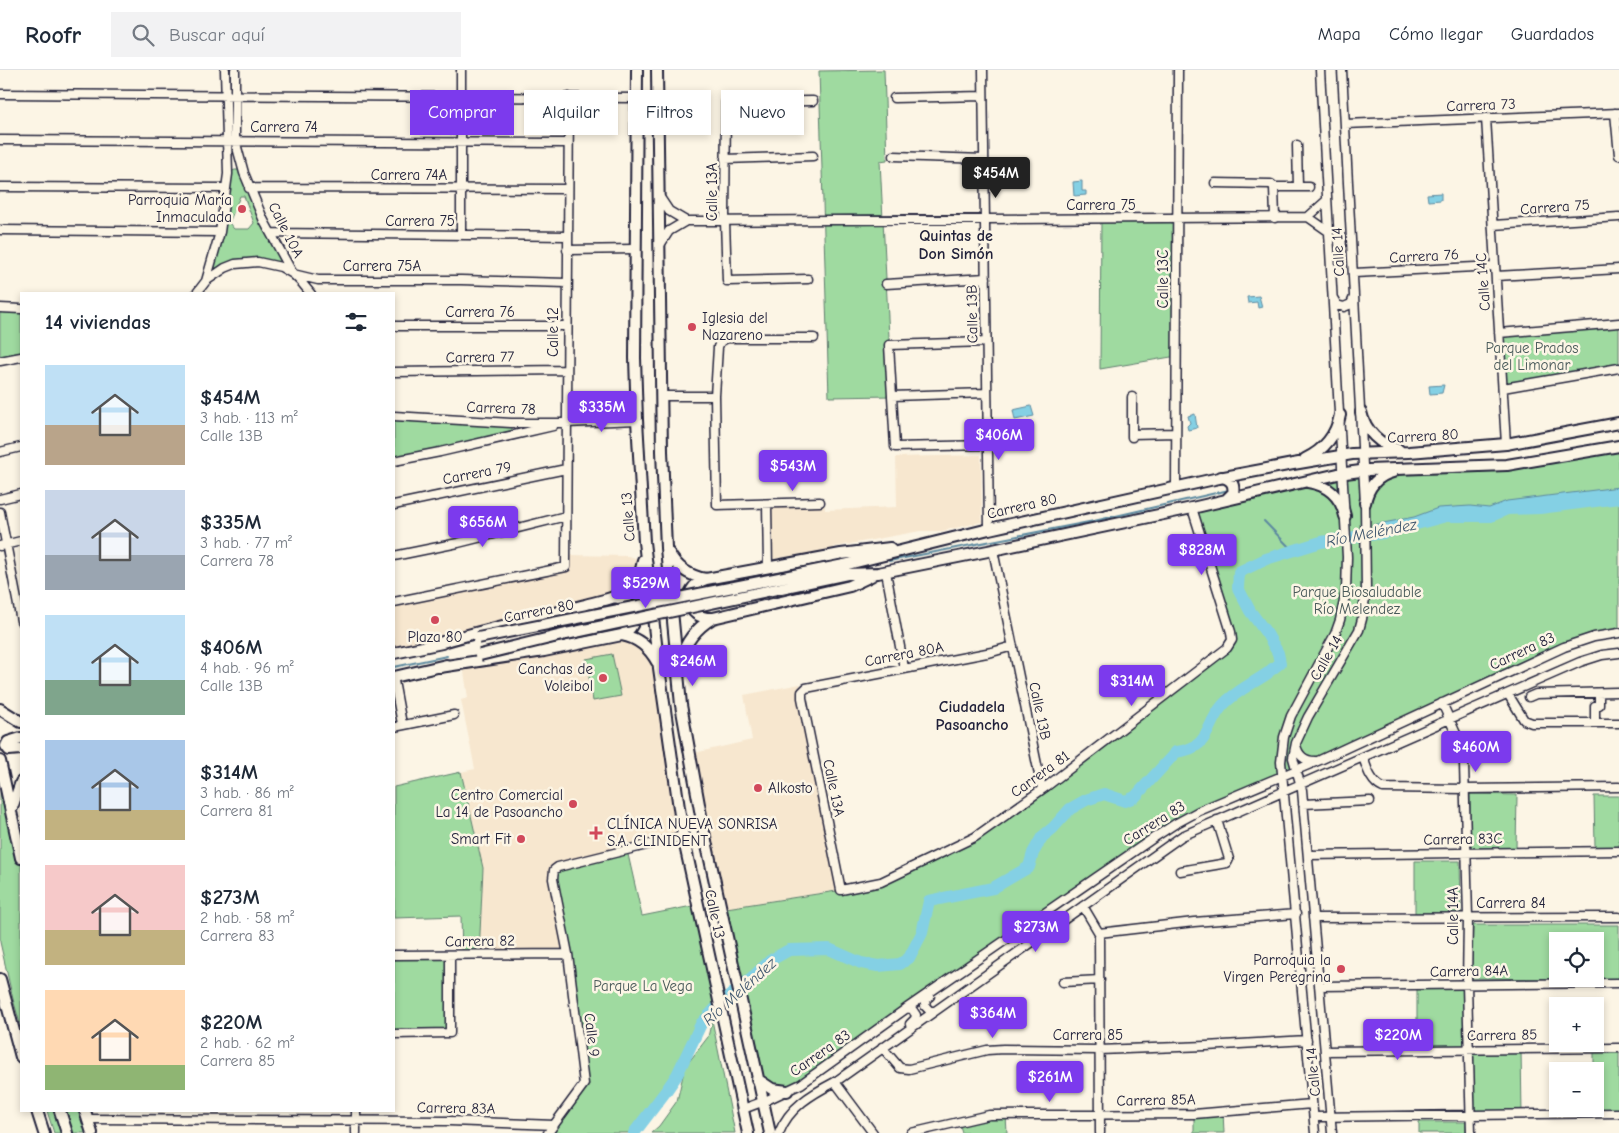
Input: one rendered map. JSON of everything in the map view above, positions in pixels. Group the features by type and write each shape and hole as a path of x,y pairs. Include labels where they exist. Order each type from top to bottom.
{"main road":[{"name":"Calle 13","path":"637,70 637,90"},
{"name":"Calle 13","path":"657,70 658,251 666,548 682,705 704,832 770,1133"},
{"name":"Calle 13","path":"637,135 636,420 644,542 659,668 683,836 748,1133"},
{"path":"1361,412 1365,424 1377,439 1389,447 1410,452"},
{"path":"1292,464 1310,456 1328,443 1333,436 1340,415"},
{"name":"Carrera 80","path":"395,679 566,634 845,570 989,528 1219,478 1342,455 1410,452 1506,444 1619,423"},
{"name":"Carrera 80","path":"395,653 845,570 882,572 1192,508 1343,473 1508,465 1619,446"},
{"path":"1365,503 1368,492 1374,482 1383,476 1401,470"},
{"path":"1219,478 1226,478 1233,486 1231,496 1225,500"},
{"path":"1297,483 1315,483 1331,491 1339,500 1345,516"},
{"name":"Carrera 80","path":"436,644 478,631 561,612 622,593 631,587 640,574 644,542"},
{"path":"882,572 850,586 713,618 701,617 695,613 690,607 688,600 689,592 693,586 699,581 706,579 841,554 938,542"},
{"path":"666,548 674,562 681,569 688,574 706,579"},
{"path":"613,597 625,600 633,609 634,615 631,627 622,635"},
{"path":"679,671 682,654 689,639 699,627 713,618"},
{"path":"622,635 636,639 648,648 659,668"},
{"name":"Carrera 80","path":"440,667 547,651 622,635"},
{"path":"0,709 20,721"},
{"path":"0,737 20,733"},
{"path":"20,738 8,742 6,746 9,750 20,749"},
{"path":"20,754 0,759 20,853"},
{"path":"12,811 14,798 20,784"},
{"path":"0,979 20,1053"},
{"path":"757,1079 772,1089 787,1091"},
{"path":"38,1112 44,1133"},
{"path":"60,1112 67,1133"},
{"path":"86,1115 92,1133"}],"street":[{"path":"198,292 206,281 220,232 228,174 224,70"},
{"name":"Calle 10A","path":"236,70 236,140 244,173 249,188 293,274 309,292"},
{"path":"461,70 461,90"},
{"name":"Calle 13B","path":"983,70 989,528"},
{"name":"Calle 13C","path":"1176,487 1178,70"},
{"name":"Calle 14","path":"1315,1133 1284,791 1282,747 1291,716 1336,634 1346,591 1346,532 1320,70"},
{"name":"Calle 14","path":"1332,1133 1303,804 1301,785 1293,758 1296,743 1308,717 1359,630 1366,591 1361,412 1342,70"},
{"path":"0,94 410,97"},
{"path":"894,98 984,96"},
{"name":"Calle 13A","path":"808,279 727,282 725,221 726,102 813,101"},
{"path":"1617,113 1619,155"},
{"name":"Carrera 73","path":"1345,124 1617,113"},
{"name":"Calle 14C","path":"1486,118 1506,444"},
{"path":"461,135 461,235"},
{"name":"Calle 12","path":"395,602 566,567 568,135"},
{"name":"Carrera 74","path":"0,140 568,143"},
{"path":"1297,145 1298,187"},
{"path":"725,159 813,156"},
{"path":"894,156 984,159"},
{"path":"228,174 234,170 244,173"},
{"path":"1215,183 1269,183 1274,187 1309,187"},
{"path":"0,187 226,188"},
{"path":"1274,187 1275,218"},
{"name":"Carrera 74A","path":"249,188 568,189"},
{"path":"658,194 669,211 686,222"},
{"path":"1327,200 1308,217 1328,231"},
{"name":"Carrera 75","path":"1493,225 1619,216"},
{"name":"Carrera 75","path":"686,222 1308,217"},
{"path":"658,251 669,231 677,225 686,222"},
{"path":"0,230 220,232"},
{"name":"Carrera 75","path":"272,233 568,236"},
{"path":"567,250 635,249"},
{"name":"Carrera 75A","path":"206,281 225,268 247,262 270,263 293,274 318,280 461,280 567,283"},
{"name":"Carrera 76","path":"1354,273 1495,266"},
{"path":"1496,276 1619,269"},
{"path":"886,284 986,278"},
{"path":"1333,296 1333,300 1337,305 1344,307 1353,302 1354,295"},
{"path":"0,308 20,309"},
{"path":"1500,332 1619,322"},
{"name":"Carrera 76","path":"395,326 567,326"},
{"path":"814,338 727,338 722,340 718,347 715,396 717,505 820,502"},
{"path":"986,342 889,345 895,447 988,445"},
{"path":"0,362 20,357"},
{"path":"1503,388 1619,368"},
{"name":"Carrera 77","path":"395,372 566,370"},
{"path":"892,396 987,393"},
{"path":"661,396 715,396"},
{"path":"1132,396 1132,436 1176,433"},
{"name":"Carrera 78","path":"395,416 511,423 636,420"},
{"path":"395,461 566,423"},
{"path":"0,452 20,447"},
{"name":"Carrera 79","path":"395,504 566,470"},
{"path":"0,499 20,494"},
{"path":"768,504 768,568"},
{"name":"Carrera 81","path":"841,890 881,882 975,837 1042,789 1228,648 1232,640 1231,632 1192,508"},
{"path":"0,512 3,545 18,589 20,610"},
{"path":"395,556 458,543 566,516"},
{"path":"3,545 20,541"},
{"name":"Calle 13B","path":"993,550 1042,789"},
{"path":"882,572 904,668"},
{"name":"Carrera 83","path":"743,1109 801,1084 906,1008 1175,824 1564,647 1594,637 1619,633"},
{"name":"Carrera 80A","path":"802,692 806,688 992,652 1013,646"},
{"name":"Carrera 83","path":"780,1133 790,1114 809,1096 835,1082 904,1031 1182,836 1580,662 1602,655 1619,653"},
{"path":"395,691 398,726 454,715"},
{"name":"Calle 13A","path":"802,692 841,890"},
{"path":"1529,696 1536,694 1617,692"},
{"path":"1595,723 1594,709 1595,706 1599,705 1598,693"},
{"path":"1508,694 1524,720 1532,723 1619,723"},
{"name":"Calle 14A","path":"1442,703 1458,738 1462,753 1466,789 1467,985 1471,1133"},
{"path":"1296,743 1298,752 1302,757 1309,761 1315,761"},
{"path":"1363,757 1374,781 1378,786 1384,788 1619,787"},
{"path":"1303,804 1370,801"},
{"path":"1200,811 1196,815 1195,822 1205,826"},
{"path":"1180,871 1227,863 1229,859 1218,820"},
{"path":"1175,824 1185,826 1185,833 1182,836"},
{"name":"Calle 9","path":"548,1133 584,1084 568,954 553,879 554,870 558,866 683,836"},
{"name":"Carrera 83C","path":"1308,855 1619,851"},
{"path":"1083,906 1099,933 1100,1133"},
{"path":"1099,933 1194,922 1296,914"},
{"name":"Carrera 84","path":"1313,918 1619,917"},
{"name":"Carrera 82","path":"395,955 568,954"},
{"path":"395,1034 450,1033 450,956"},
{"path":"1062,982 1100,980"},
{"name":"Carrera 84A","path":"1319,986 1619,984"},
{"path":"934,1011 927,1009 925,1001 937,991 937,988"},
{"path":"904,1031 905,1028 916,1020 916,1015 912,1009 906,1008"},
{"name":"Carrera 85","path":"882,1047 900,1068 909,1069 987,1050 1099,1050 1307,1040"},
{"name":"Carrera 85","path":"1326,1051 1619,1048"},
{"path":"835,1082 874,1133"},
{"path":"801,1084 809,1096"},
{"name":"Carrera 85A","path":"911,1133 989,1114 1194,1114 1312,1104"},
{"path":"356,1112 356,1133"},
{"path":"1314,1116 1470,1116 1619,1113"},
{"name":"Carrera 83A","path":"86,1115 356,1121 450,1121 554,1125"}],"shaded area":[{"path":"981,455 982,522 942,531 920,531 834,547 834,549 767,560 767,504 824,502 825,510 897,507 896,457"},
{"path":"566,555 628,556 643,560 627,591 395,653 395,602 565,567"},
{"name":"Centro Comercial La 14 de Pasoancho","path":"621,635 653,654 683,836 558,867 568,954 479,955 483,868 461,772 475,769 461,700 468,698 463,665"},
{"name":"Alkosto","path":"800,684 841,890 720,909 690,754 752,740 744,695"}],"green space":[{"path":"884,70 887,160 880,161 892,396 829,397 819,71"},
{"path":"240,170 293,274 281,267 247,262 206,281 230,172","holes":["240,196 244,196 254,223 249,229 234,229 229,223"]},
{"path":"1177,218 1177,356 1100,369 1101,219"},
{"path":"0,308 20,309 20,357 0,361"},
{"name":"Parque Prados del Limonar","path":"1619,323 1619,368 1503,388 1499,333"},
{"path":"395,417 512,425 512,434 395,461"},
{"name":"Parque Biosaludable Río Melendez","path":"1619,446 1619,633 1594,637 1199,811 787,1091 764,1085 720,909 869,886 975,837 1232,640 1192,508 1319,478 1507,465"},
{"name":"Canchas de Voleibol","path":"612,654 621,696 593,701 586,659"},
{"path":"0,771 20,854 20,1024 0,942"},
{"path":"461,772 483,868 479,955 462,956 461,916 395,918 395,787"},
{"path":"1470,794 1517,795 1516,849 1470,848"},
{"path":"1594,796 1619,796 1619,847 1595,847"},
{"name":"Parque La Vega","path":"627,850 642,916 697,905 719,1005 701,1024 677,1075 634,1133 548,1133 584,1084 554,870"},
{"path":"1415,861 1460,861 1461,915 1415,914"},
{"path":"1473,925 1619,925 1619,979 1604,979 1604,932 1549,932 1549,979 1471,978"},
{"path":"395,955 450,956 450,1033 395,1034"},
{"path":"1417,989 1465,989 1465,1046 1417,1046"},
{"path":"712,1020 735,1133 651,1133 659,1126 677,1101 685,1067 708,1037"},
{"path":"1604,1048 1619,1048 1619,1113 1604,1114 1604,1062 1594,1062 1594,1052 1604,1052"},
{"path":"1470,1049 1521,1049 1522,1115 1471,1116"},
{"path":"1223,1111 1224,1133 1194,1133 1194,1114"},
{"path":"47,1112 85,1112 92,1133 54,1133"},
{"path":"1006,1115 1007,1133 962,1133 959,1121"},
{"path":"1419,1122 1466,1122 1466,1133 1419,1133"}],"water":[{"path":"1082,181 1082,191 1086,191 1086,195 1074,196 1073,182"},
{"path":"1441,193 1441,200 1428,201 1427,194"},
{"path":"1259,296 1262,307 1258,308 1257,302 1248,303 1247,297"},
{"path":"1444,385 1442,393 1430,394 1429,386"},
{"path":"1031,406 1034,416 1015,420 1013,410"},
{"path":"1195,414 1197,428 1188,430 1187,426 1190,423 1188,416"},
{"path":"1619,487 1619,495 1510,506 1488,513 1446,513 1374,531 1373,525 1414,517 1438,508 1470,506 1489,508 1507,501"}],"waterway":[{"path":"889,561 1094,521 1229,490"},
{"name":"Río Meléndez","path":"1271,670 1280,663 1278,653 1250,611 1238,588 1239,572 1266,559 1321,542 1383,533 1446,516 1491,516 1507,509 1540,508 1619,498"},
{"path":"1264,521 1293,551"},
{"path":"395,667 447,656"},
{"name":"Río Meléndez","path":"634,1133 677,1075 701,1024 719,1005 771,960 789,950 829,949 861,963 878,966 900,964 909,958 922,933 929,901 993,888 1029,867 1033,853 1042,837 1070,809 1086,800 1104,794 1125,801 1135,797 1176,752 1188,750 1202,741 1217,713 1228,700 1268,673"}],"place":[{"name":"Parroquia María Inmaculada","path":"242,209"},
{"name":"Iglesia del Nazareno","path":"692,327"},
{"name":"Plaza 80","path":"435,620"},
{"name":"Canchas de Voleibol","path":"603,678"},
{"name":"Alkosto","path":"758,788"},
{"name":"Centro Comercial La 14 de Pasoancho","path":"573,804"},
{"name":"CLÍNICA NUEVA SONRISA S.A. CLINIDENT","path":"596,833"},
{"name":"Smart Fit","path":"521,839"},
{"name":"Parroquia la Virgen Peregrina","path":"1341,969"}],"district":[{"name":"Quintas de Don Simón","path":"956,244"},
{"name":"Ciudadela Pasoancho","path":"972,715"}]}
